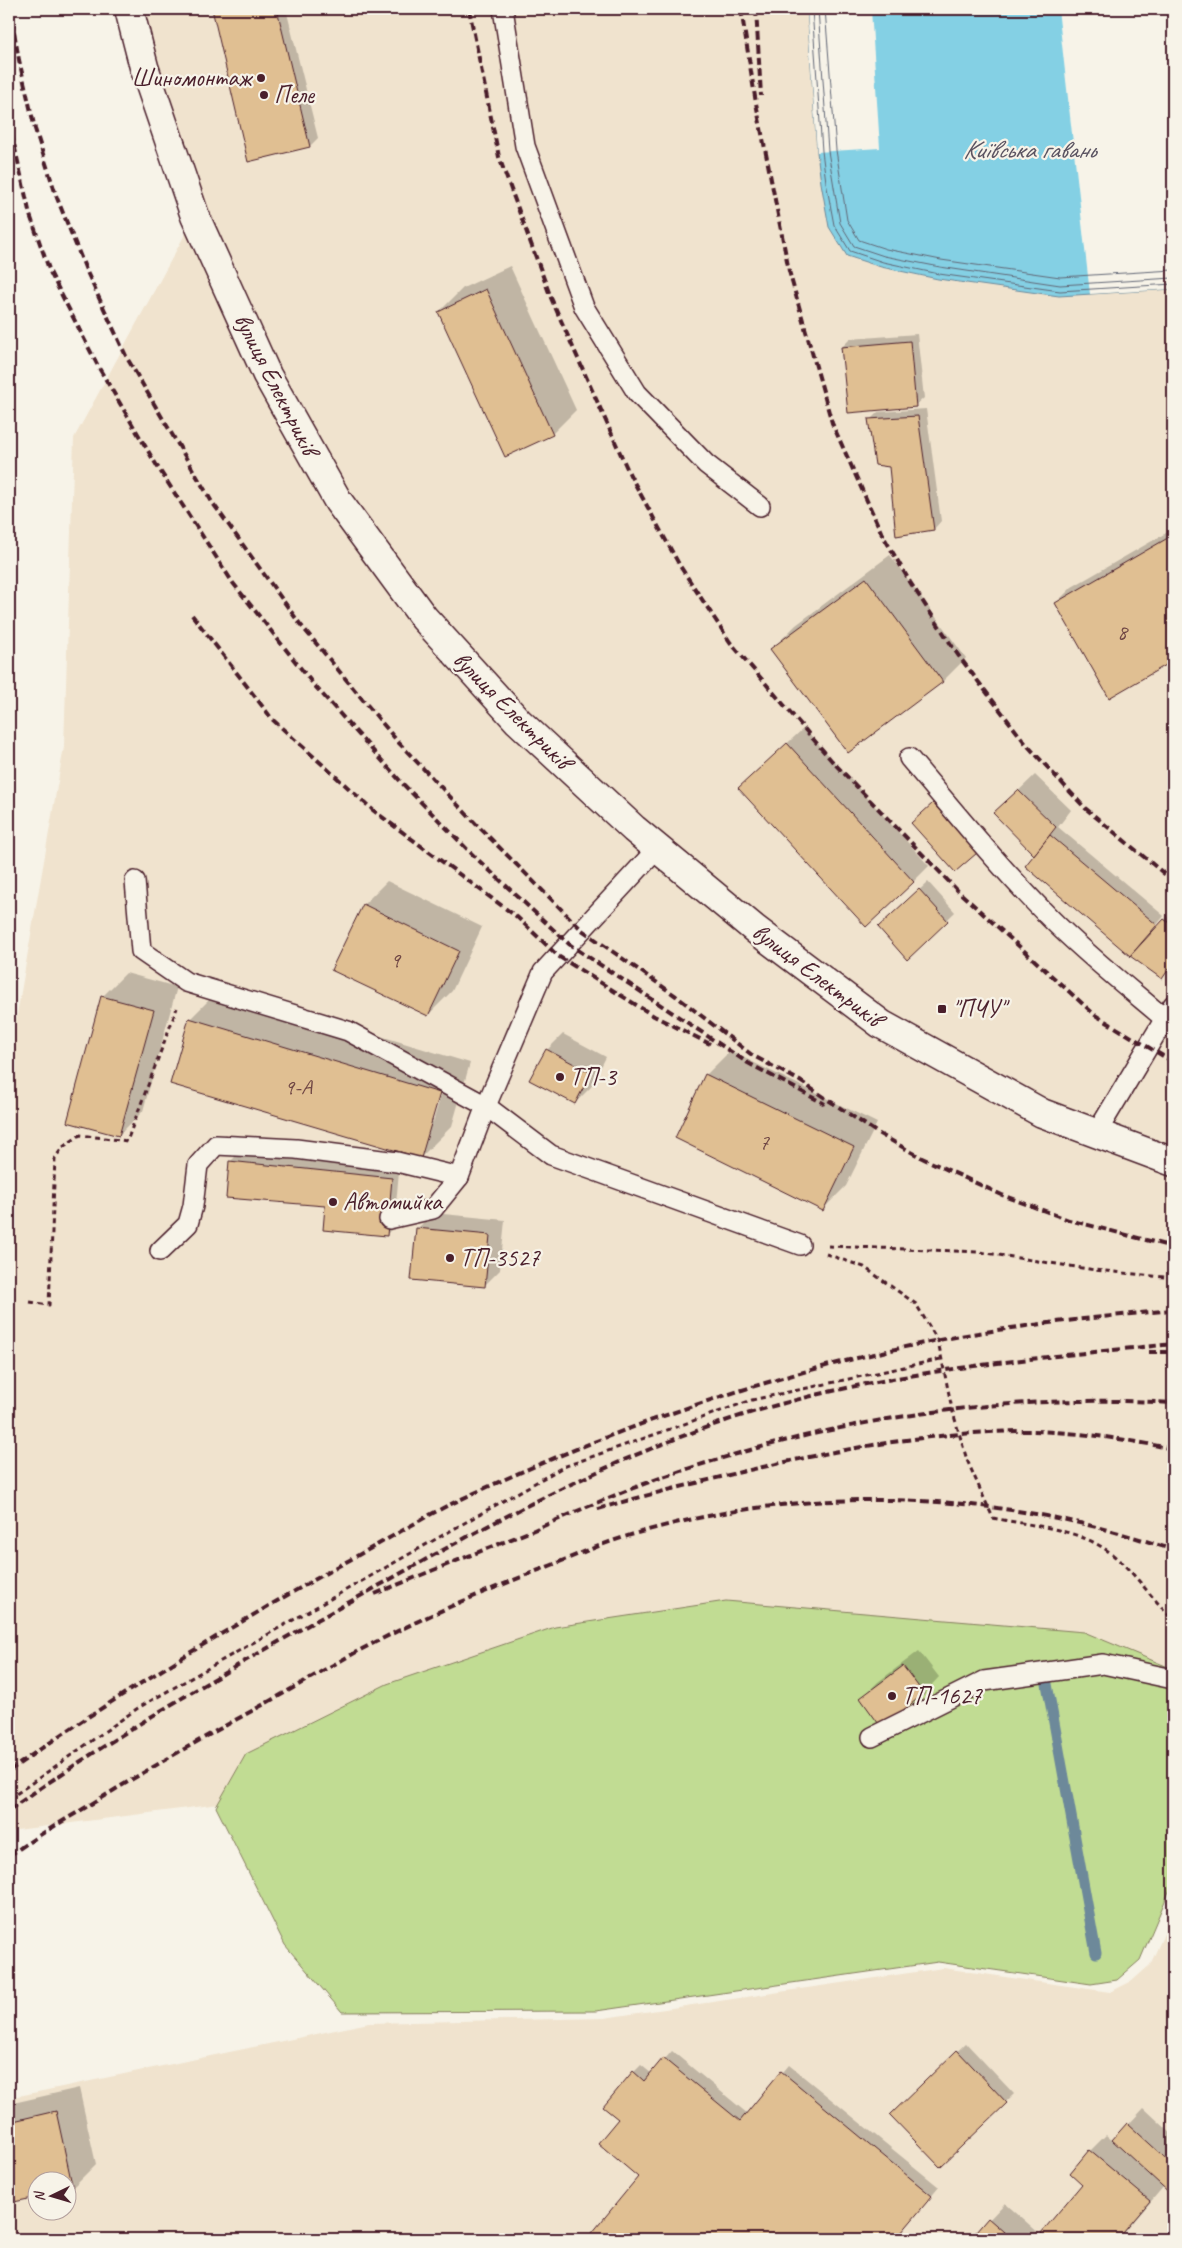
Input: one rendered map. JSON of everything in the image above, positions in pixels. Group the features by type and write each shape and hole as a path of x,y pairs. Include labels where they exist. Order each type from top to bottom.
{"street":[{"name":"вулиця Електриків","path":"129,9 144,67 195,216 267,375 338,501 424,618 518,721 657,849 756,930 881,1024 1042,1113 1173,1162"}],"lane":[{"path":"503,9 525,146 584,307 637,393 706,464 760,506"},
{"path":"909,758 999,864 1050,918 1103,968 1169,1012 1096,1134"},
{"path":"389,1219 433,1210 459,1177 486,1106 543,972 657,849"},
{"path":"135,880 141,951 186,982 348,1032 486,1106 551,1155 800,1245"},
{"path":"160,1251 188,1224 193,1206 198,1164 216,1145 296,1149 379,1160 459,1177"},
{"path":"872,1738 984,1681 1103,1664 1173,1679"}],"path":[{"path":"30,1302 49,1305 55,1158 64,1147 80,1134 128,1141 186,982"},
{"path":"800,1245 980,1252 1095,1270 1173,1278"},
{"path":"800,1245 864,1267 916,1304 938,1340 952,1409 967,1460 993,1518 1070,1533 1095,1542 1113,1555 1173,1619"},
{"path":"9,1799 138,1708 562,1468 752,1400 941,1359"}],"shaded area":[{"path":"129,9 807,9 817,152 847,256 881,267 938,279 994,285 1173,289 1173,1681 9,1831 9,1060 64,747 74,438 195,216"},
{"path":"1173,1914 1173,2239 9,2239 9,2098 369,2023 604,2018 943,1968 1110,1992 1132,1981 1150,1965"}],"green space":[{"path":"726,1601 1084,1632 1173,1669 1173,1882 1140,1960 1117,1980 1091,1984 938,1962 596,2011 342,2012 285,1945 216,1807 246,1754 387,1684 555,1627"}],"water":[{"name":"Київська гавань","path":"807,9 1173,9 1173,289 1059,296 938,279 881,267 847,256 829,227 821,183 817,152"}],"pier":[{"path":"807,9 871,9 880,148 817,152"},
{"path":"1058,9 1173,9 1173,289 1090,294"}],"building":[{"name":"Шиномонтаж","path":"212,9 277,9 310,147 248,162"},
{"path":"486,289 553,435 505,457 438,312"},
{"path":"910,341 916,407 848,413 841,347"},
{"path":"918,416 934,530 896,536 889,467 875,465 868,419"},
{"path":"1173,535 1173,661 1109,698 1055,603"},
{"path":"866,578 943,682 848,753 770,649"},
{"path":"787,743 914,882 866,927 738,788"},
{"path":"1018,790 1056,827 1034,855 993,813"},
{"path":"933,803 977,853 955,872 911,823"},
{"path":"1050,835 1157,925 1130,956 1025,866"},
{"path":"919,889 948,921 907,960 878,927"},
{"path":"363,904 459,951 428,1016 331,970"},
{"path":"1164,919 1173,926 1173,963 1162,979 1130,956"},
{"path":"101,996 154,1010 119,1136 67,1122"},
{"path":"189,1018 440,1093 421,1158 170,1084"},
{"name":"ТП-3","path":"546,1049 591,1073 575,1104 529,1080"},
{"path":"705,1074 854,1147 823,1211 675,1138"},
{"name":"Автомийка","path":"229,1161 392,1178 387,1236 323,1230 325,1206 226,1198"},
{"name":"ТП-3527","path":"416,1228 490,1235 485,1287 411,1280"},
{"name":"ТП-1627","path":"903,1666 924,1694 881,1727 860,1698"},
{"path":"957,2050 1007,2103 940,2167 890,2115"},
{"path":"663,2058 740,2121 781,2071 932,2196 896,2239 587,2239 638,2177 598,2143 618,2119 603,2107 633,2071 644,2081"},
{"path":"56,2111 69,2170 28,2170 28,2199 9,2203 9,2122"},
{"path":"1127,2123 1173,2165 1173,2196 1112,2140"},
{"path":"1089,2150 1150,2201 1118,2239 1048,2239 1041,2233 1082,2184 1070,2173"},
{"path":"988,2218 1012,2239 970,2239"}],"waterway":[{"path":"1047,1684 1096,1953"}],"railway":[{"path":"10,9 19,60 35,129 57,198 86,270 127,358 212,502 300,624 398,742 476,824 582,930 676,996 752,1055 800,1081 876,1132 922,1158 1002,1195 1069,1220 1173,1247"},
{"path":"469,9 499,157 551,298 630,475 680,566 730,642 832,761 959,892 1095,1015 1173,1062"},
{"path":"741,9 756,103 789,271 832,423 882,534 910,582 958,655 1026,744 1085,808 1173,881"},
{"path":"756,9 761,96"},
{"path":"9,122 30,215 50,272 99,368 157,466 233,583 314,685 403,784 475,857 569,944 748,1063 825,1104"},
{"path":"192,615 273,720 374,811 517,917 558,956 654,1016 710,1044"},
{"path":"9,1771 142,1682 280,1600 441,1509 563,1454 678,1411 736,1392 854,1359 978,1333 1173,1310"},
{"path":"9,1810 139,1724 319,1619 460,1541 558,1490 659,1446 710,1426 763,1409 864,1384 1018,1360 1173,1344"},
{"path":"1149,1352 1173,1352"},
{"path":"375,1594 644,1484 741,1452 802,1437 924,1413 985,1406 1047,1402 1173,1403"},
{"path":"598,1509 651,1494 812,1456 884,1443 957,1434 1030,1431 1084,1434 1173,1449"},
{"path":"9,1856 156,1765 362,1649 479,1594 593,1548 634,1534 700,1518 768,1507 836,1501 905,1500 973,1505 1041,1515 1108,1530 1173,1550"}],"place":[{"name":"Шиномонтаж","path":"261,78"},
{"name":"Пеле","path":"264,95"},
{"name":"\"ПЧУ\"","path":"942,1009"},
{"name":"ТП-3","path":"560,1077"},
{"name":"Автомийка","path":"333,1202"},
{"name":"ТП-3527","path":"450,1258"},
{"name":"ТП-1627","path":"892,1696"}]}
